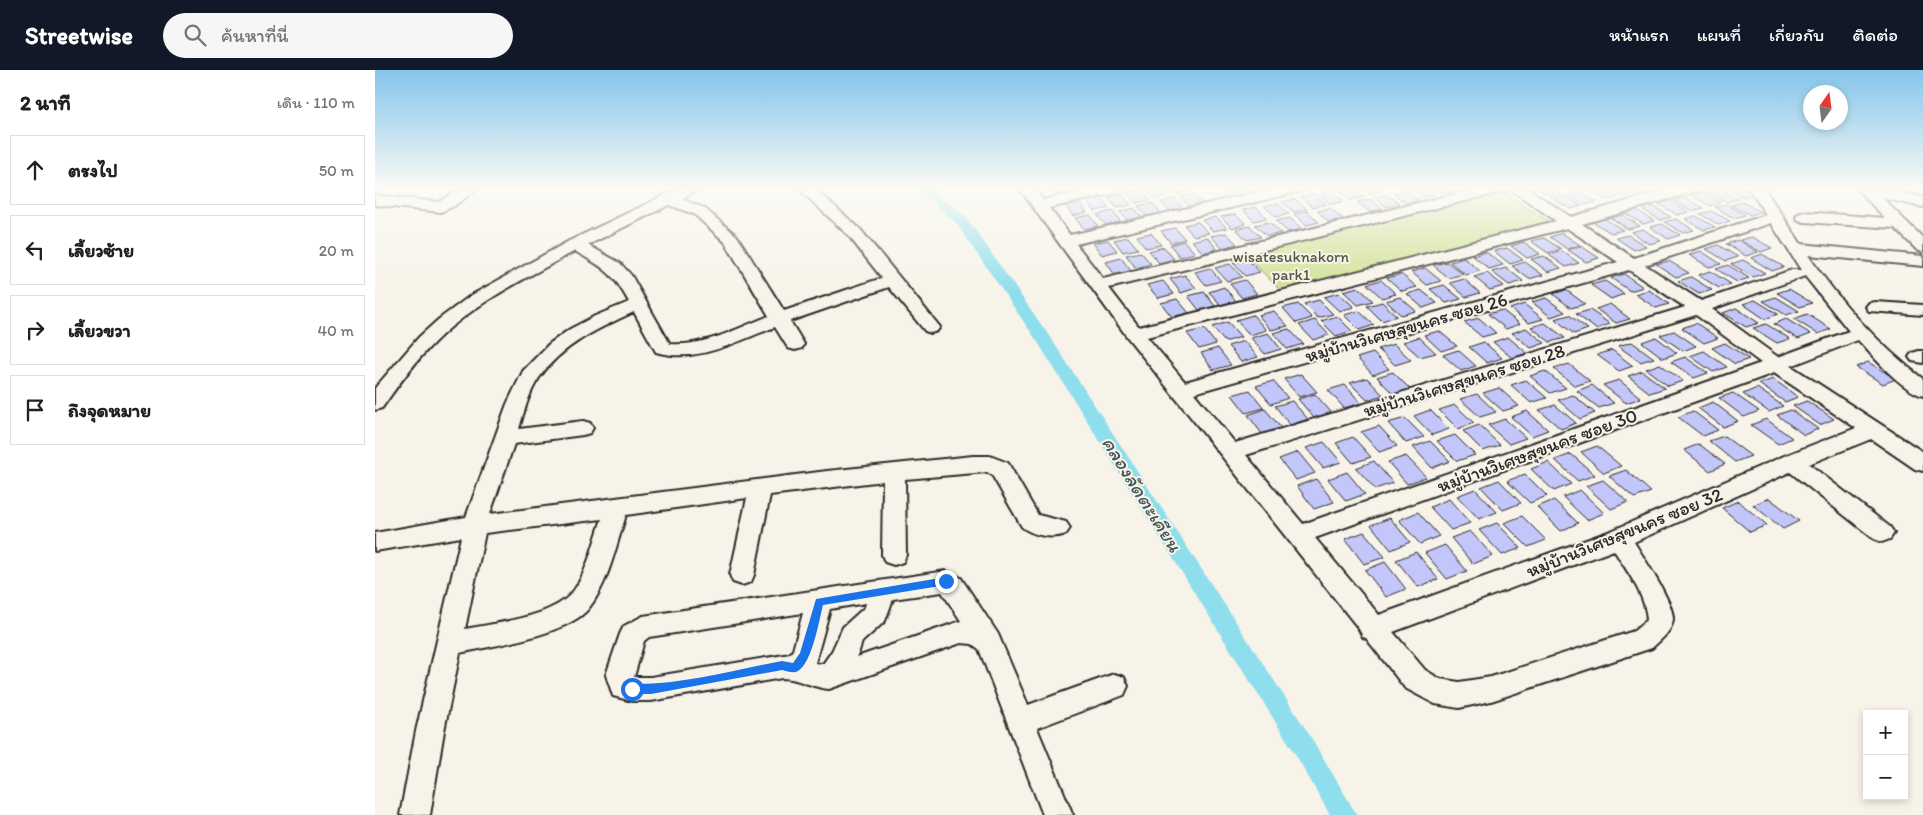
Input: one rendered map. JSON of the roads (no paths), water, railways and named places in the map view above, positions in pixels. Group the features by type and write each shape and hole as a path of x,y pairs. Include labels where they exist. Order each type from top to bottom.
{"street":[{"path":"375,403 392,378 445,324 501,285 575,244 619,223"},
{"path":"712,223 731,239 781,318 795,344"},
{"path":"844,223 854,232 931,327"},
{"path":"1053,223 1135,334 1372,629 1415,679 1435,691 1459,695 1491,689 1643,640 1656,627 1660,618 1657,604 1619,538"},
{"path":"1066,241 1146,223"},
{"path":"1099,286 1358,223"},
{"path":"1135,334 1569,223 1699,308 1776,365 1923,463"},
{"name":"หมู่บ้านวิเศษสุขนคร ซอย 26","path":"1180,390 1631,264 1757,223"},
{"path":"1777,223 1800,262 1830,297 1890,361 1923,389"},
{"path":"1882,223 1899,224 1923,247"},
{"path":"575,244 614,267 625,279 663,348 670,350 701,348 781,318 893,280"},
{"path":"1800,262 1923,261"},
{"path":"1800,262 1923,271"},
{"name":"หมู่บ้านวิเศษสุขนคร ซอย 28","path":"1230,452 1699,308 1800,262"},
{"path":"415,815 430,732 475,525 529,376 543,361 577,333 601,320 639,304"},
{"path":"1875,307 1923,310"},
{"name":"หมู่บ้านวิเศษสุขนคร ซอย 30","path":"1298,535 1776,365 1854,334"},
{"path":"505,438 583,428"},
{"name":"หมู่บ้านวิเศษสุขนคร ซอย 32","path":"1372,629 1619,538 1793,462 1873,430"},
{"path":"1793,462 1882,533"},
{"path":"375,542 475,525 760,488 973,464 990,464 1000,469 1030,521 1036,525 1057,528"},
{"path":"894,472 894,555"},
{"path":"742,574 760,488"},
{"path":"450,644 543,622 566,613 580,602 591,581 617,508"},
{"path":"985,637 961,632 829,677 782,666 651,689 623,687 620,679 633,634 639,628 819,602 946,581 951,583 989,642 1058,815"},
{"path":"829,677 843,658 852,635 876,613 883,591"},
{"path":"795,668 805,655 819,602"},
{"path":"1020,721 1113,686"}],"waterway":[{"name":"คลองลัดตะเคียน","path":"963,223 1044,340 1301,742 1344,815"}],"park label":[{"name":"wisatesuknakorn park1","path":"1291,265"}]}
